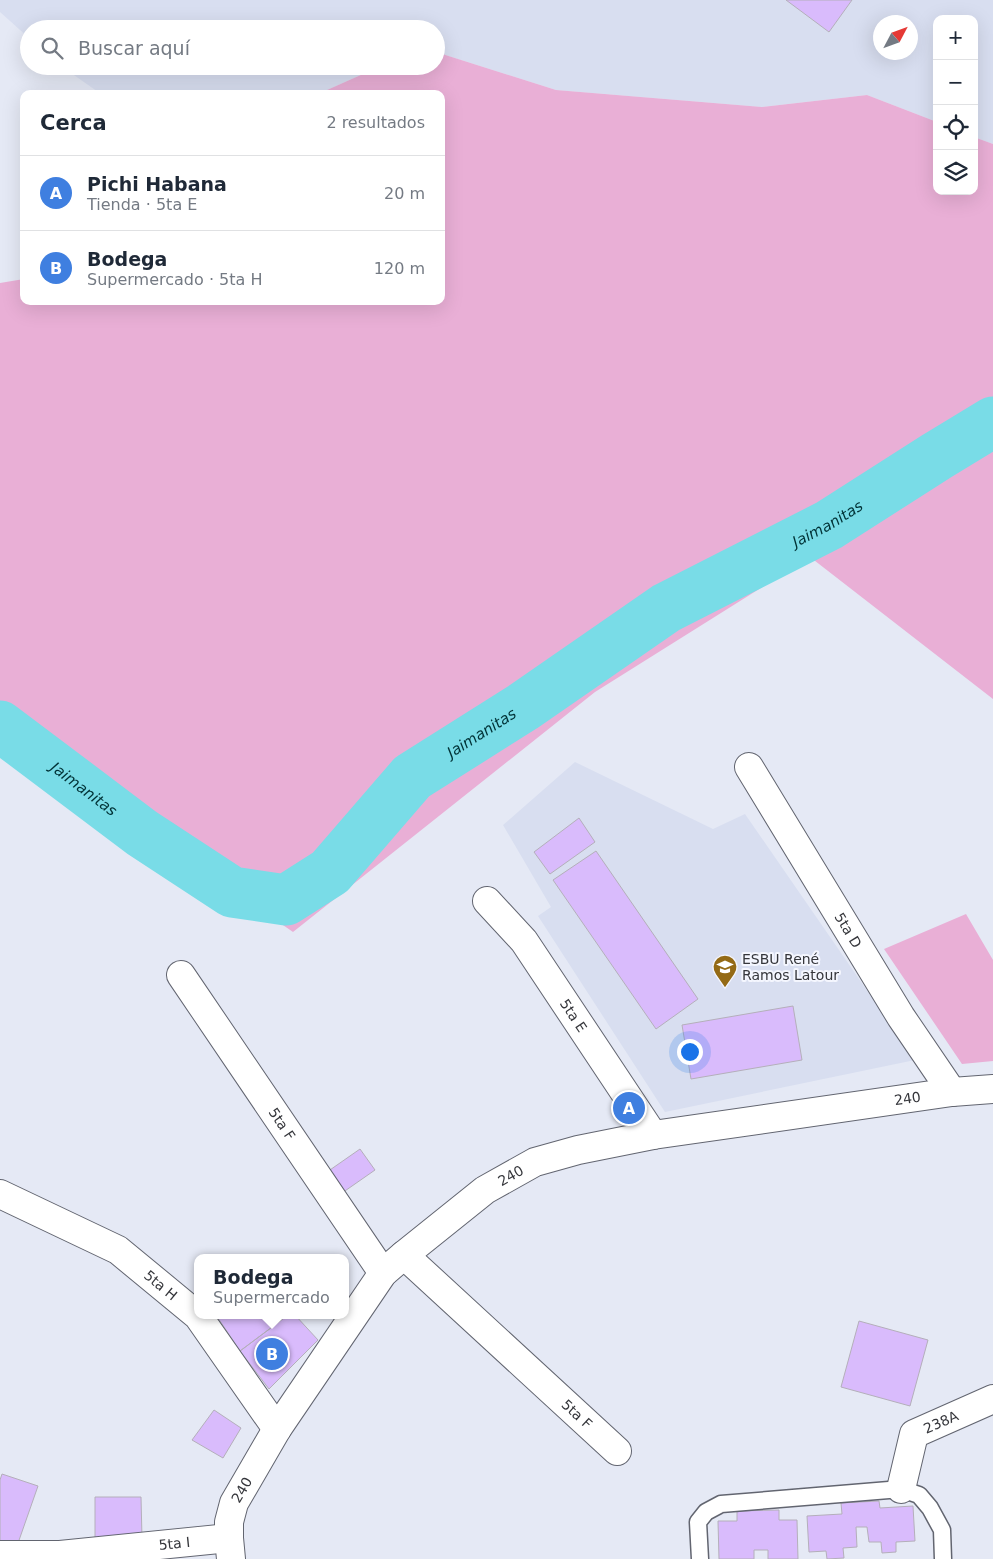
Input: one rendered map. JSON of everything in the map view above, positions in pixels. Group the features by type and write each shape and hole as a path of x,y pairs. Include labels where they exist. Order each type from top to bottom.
{"street":[{"name":"5ta D","path":"749,767 901,1017 952,1092"},
{"name":"5ta E","path":"487,901 524,941 653,1135"},
{"name":"5ta F","path":"181,975 383,1273"},
{"name":"240","path":"230,1549 229,1522 234,1503 277,1429 383,1273 485,1190 535,1162 578,1150 653,1135 952,1092 993,1089"},
{"name":"5ta H","path":"0,1194 118,1250 194,1313"},
{"name":"5ta F","path":"404,1255 617,1451"},
{"name":"5ta H","path":"200,1319 277,1429"},
{"name":"238A","path":"901,1489 914,1434 993,1400"},
{"name":"5ta I","path":"0,1555 60,1555 230,1549"}],"lane":[{"path":"700,1559 698,1522 706,1512 721,1504 901,1489 919,1495 930,1508 942,1530 943,1559"}],"shaded area":[{"path":"0,0 993,0 993,144 978,138 978,15 933,15 933,120 867,95 762,107 556,90 445,55 445,20 20,20 20,30 0,12"},
{"path":"445,55 556,90 762,107 867,95 933,120 933,195 978,195 978,138 993,144 993,699 810,557 595,692 293,932 167,845 0,705 0,283 20,280 20,305 445,305 445,90 327,90 361,75 445,75"},
{"path":"74,75 361,75 327,90 95,90"},
{"name":"ESBU René Ramos Latour","path":"575,762 713,829 745,814 915,1060 665,1112 538,916 551,907 503,825"},
{"path":"966,914 993,960 993,1061 962,1064 884,949"}],"building":[{"path":"786,0 852,0 829,32"},
{"path":"579,818 595,842 550,874 534,852"},
{"path":"596,851 698,999 656,1029 553,880"},
{"path":"793,1006 802,1060 691,1079 682,1025"},
{"path":"360,1149 375,1170 342,1193 327,1172"},
{"path":"219,1319 271,1319 275,1325 240,1351"},
{"path":"283,1319 299,1319 318,1340 269,1389 240,1351"},
{"path":"859,1321 928,1340 910,1406 841,1387"},
{"path":"214,1410 241,1428 223,1458 192,1440"},
{"path":"2,1474 38,1486 17,1546 0,1541 0,1480"},
{"path":"95,1497 141,1497 142,1538 95,1538"},
{"path":"879,1501 880,1508 913,1506 915,1541 896,1542 896,1552 882,1553 881,1542 869,1542 867,1527 856,1527 857,1547 843,1548 844,1558 827,1559 826,1551 809,1552 807,1516 842,1514 841,1503"},
{"path":"779,1510 779,1520 797,1520 798,1559 768,1559 768,1550 754,1550 754,1559 719,1559 718,1521 737,1521 737,1511"}],"waterway":[{"name":"Jaimanitas","path":"0,726 142,833 232,892 286,900 330,872 412,777 523,707 666,608 829,525 993,422"}],"place":[{"name":"ESBU René Ramos Latour","path":"725,988"},
{"name":"Pichi Habana","path":"629,1108"},
{"name":"Bodega","path":"272,1354"}]}
